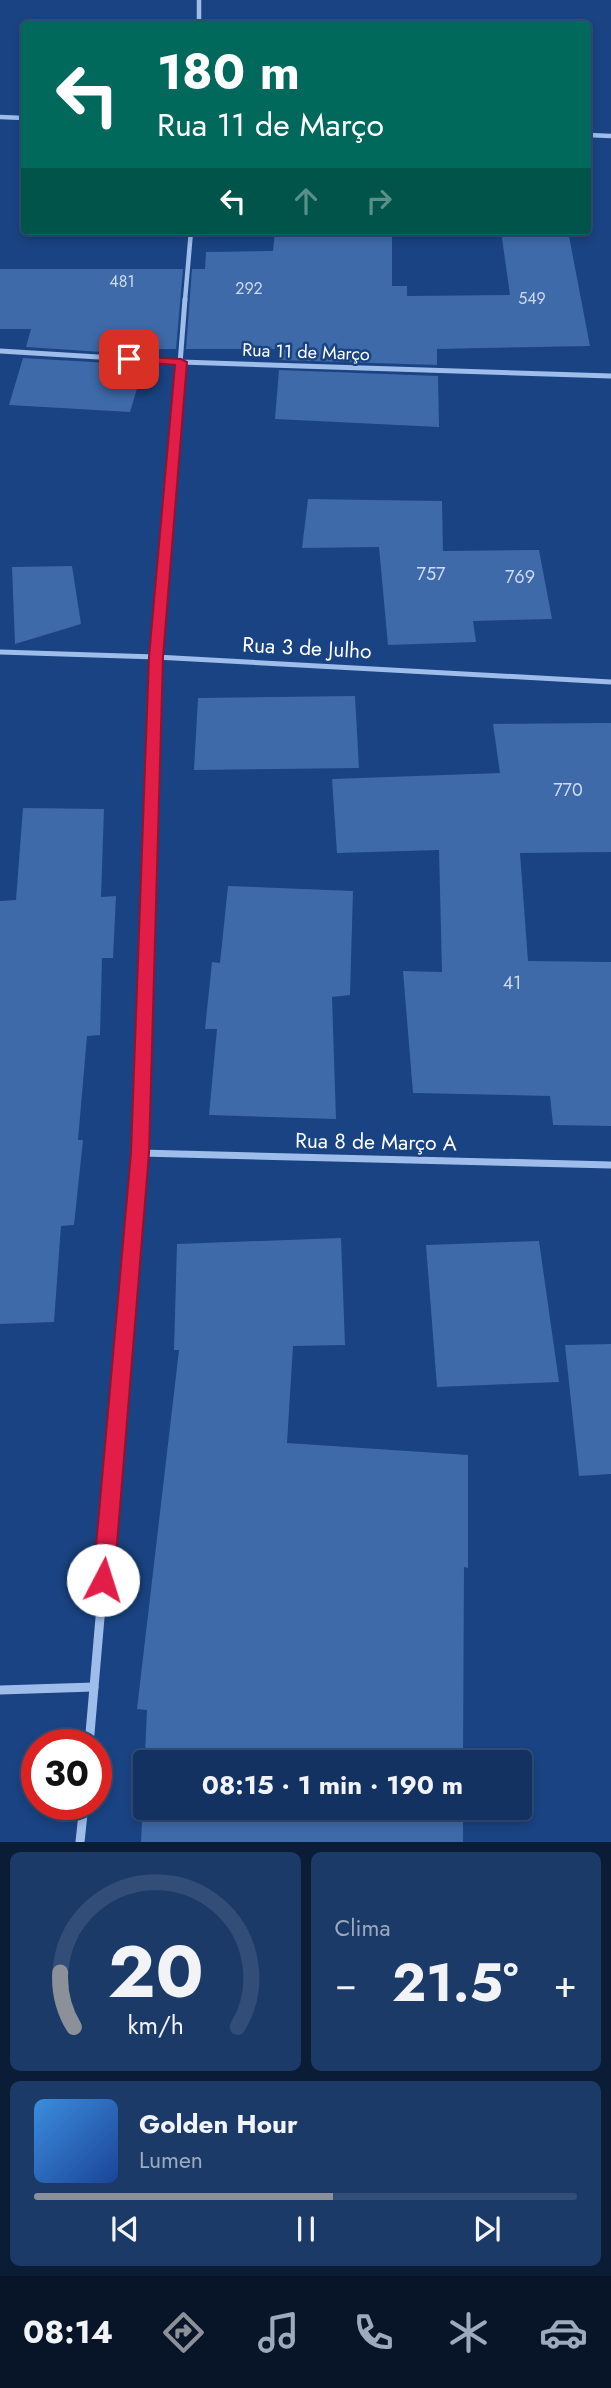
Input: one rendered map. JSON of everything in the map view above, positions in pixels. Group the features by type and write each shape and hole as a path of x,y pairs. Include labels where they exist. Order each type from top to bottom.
{"street":[{"path":"199,0 200,21"},
{"path":"0,117 21,118"},
{"path":"591,135 611,136"},
{"path":"90,1729 140,1153 156,657 191,235"},
{"name":"Rua 11 de Março","path":"0,351 181,362 611,376"},
{"name":"Rua 3 de Julho","path":"0,652 156,657 611,682"},
{"name":"Rua 8 de Março A","path":"140,1153 611,1165"},
{"path":"0,1690 94,1686"},
{"path":"80,1842 82,1820"}],"building":[{"path":"275,235 392,235 392,286 407,286 407,296 510,295 502,235 569,235 590,346 437,349 437,365 279,360 280,349 186,349 192,269 205,269 206,252 273,251"},
{"path":"0,269 183,269 176,349 148,349 147,355 26,347 31,329 0,329"},
{"path":"23,358 144,365 130,412 9,405"},
{"path":"279,370 438,376 439,427 275,419"},
{"path":"308,499 442,501 443,551 539,550 552,619 473,621 476,642 388,645 379,547 302,548"},
{"path":"72,566 81,624 15,644 12,567"},
{"path":"355,696 359,768 194,770 198,698"},
{"path":"611,723 611,852 520,853 528,961 611,962 611,1126 553,1125 550,1096 413,1093 403,971 442,972 439,850 337,853 332,779 500,773 493,724"},
{"path":"23,808 104,809 101,897 116,896 113,958 102,958 100,1035 87,1036 78,1140 83,1140 74,1225 61,1226 54,1322 0,1324 0,901 16,900"},
{"path":"228,886 353,891 350,995 332,997 336,1119 209,1115 217,1029 205,1029 212,962 220,963"},
{"path":"341,1238 345,1345 293,1346 287,1443 468,1455 468,1568 464,1567 463,1750 145,1750 147,1710 137,1709 179,1350 174,1350 177,1244"},
{"path":"539,1241 559,1382 437,1387 426,1245"},
{"path":"611,1344 611,1474 579,1476 565,1345"},
{"path":"142,1820 463,1820 463,1842 141,1842"}],"route":[{"path":"103,1580 140,1153 156,657 181,362 129,359"}]}
